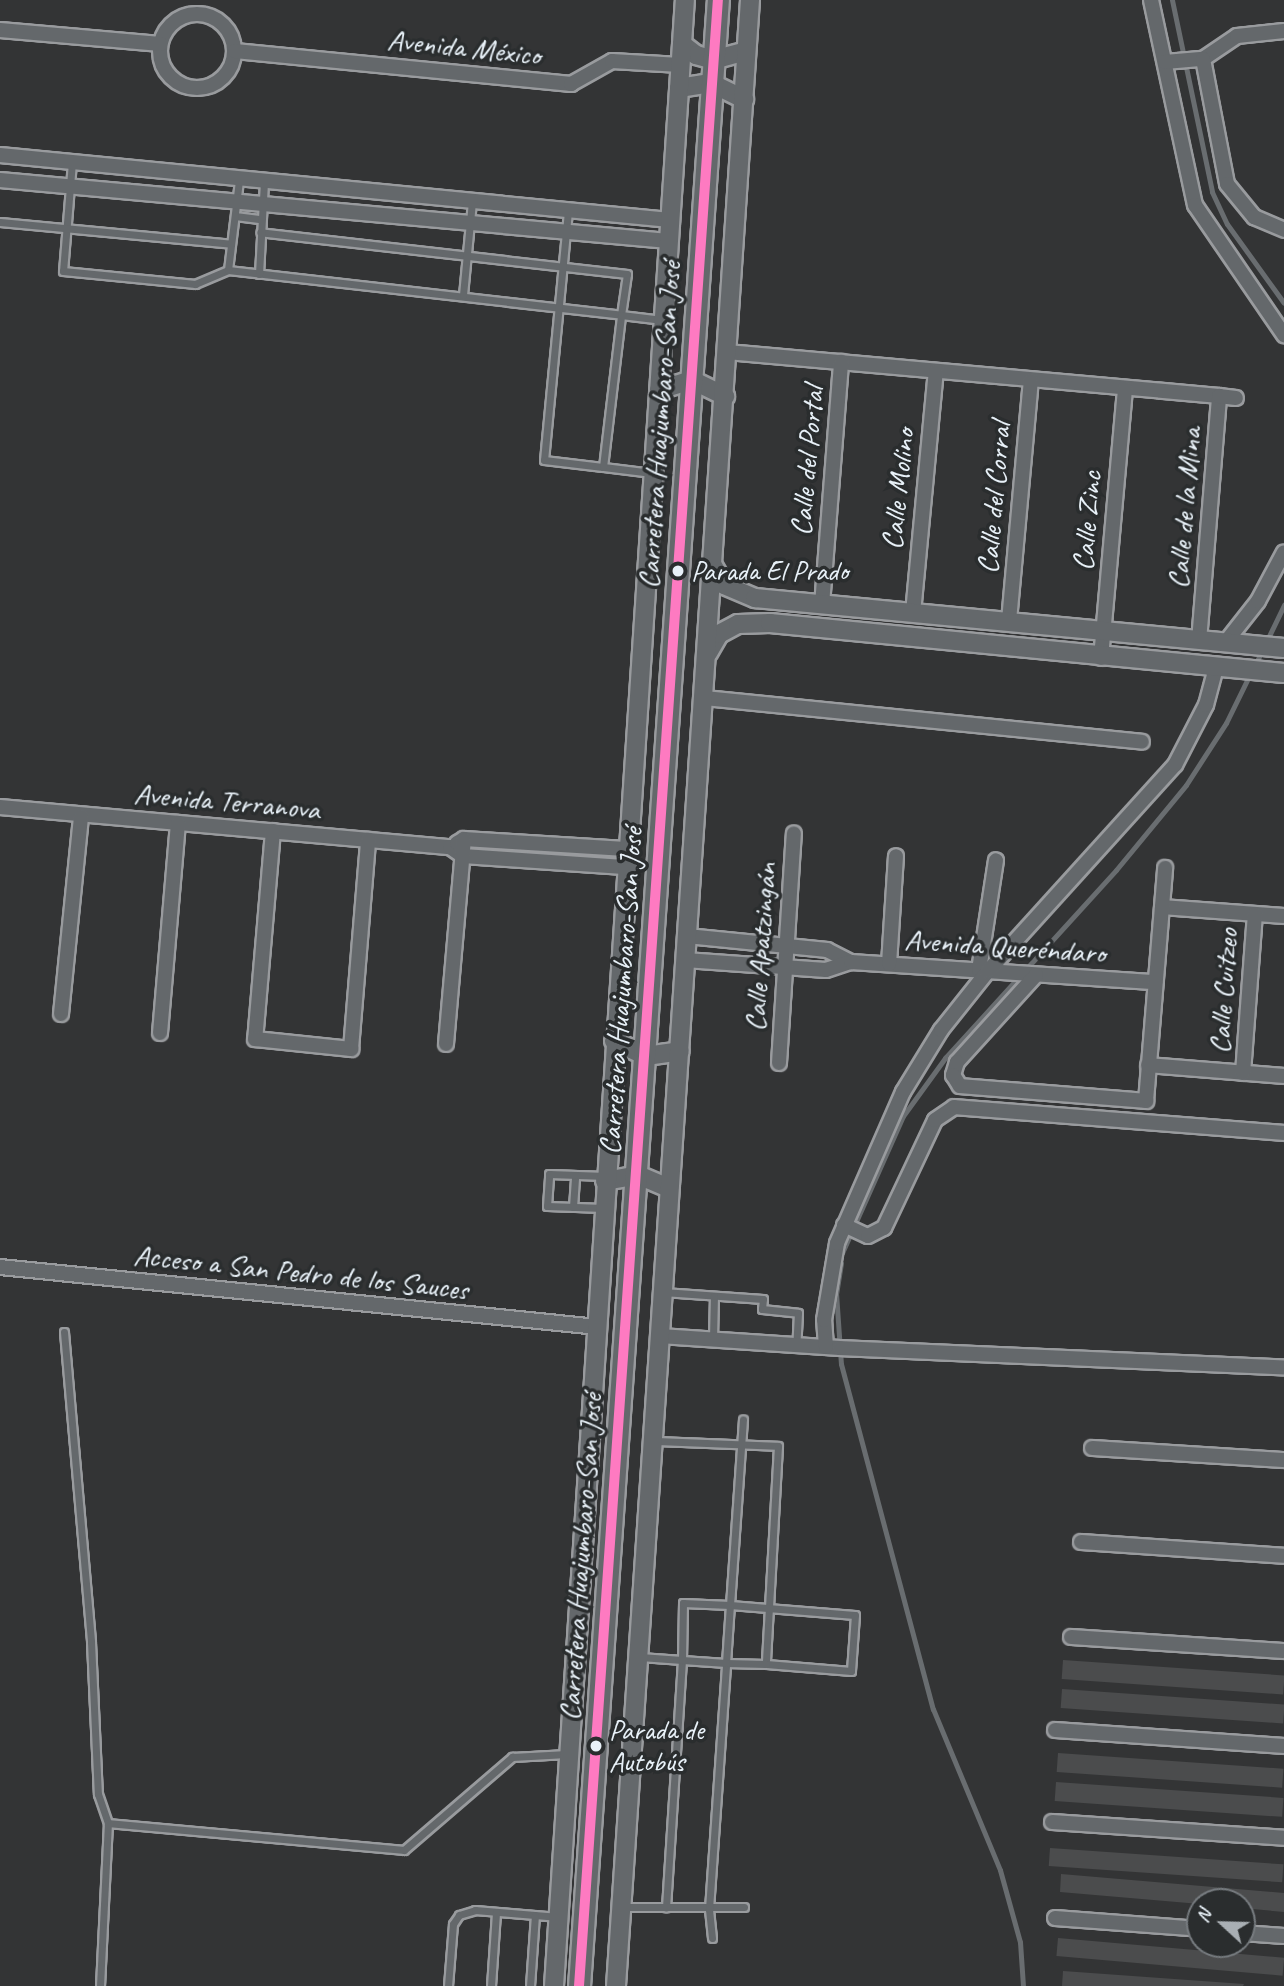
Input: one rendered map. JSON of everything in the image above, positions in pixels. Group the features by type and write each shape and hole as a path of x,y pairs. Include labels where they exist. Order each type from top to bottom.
{"main road":[{"name":"Carretera Huajumbaro-San José","path":"579,1986 638,1175 718,0"}],"street":[{"path":"554,1986 598,1327 625,858 685,0"},
{"path":"616,1986 750,0"},
{"path":"1151,0 1167,62 1195,205 1284,335"},
{"path":"201,13 226,25 235,51 227,74 218,83 194,88 171,78 160,57 160,44 175,20 201,13"},
{"path":"0,30 160,44"},
{"path":"1167,62 1200,58 1237,36 1284,31"},
{"path":"682,44 696,55 713,60 746,51"},
{"name":"Avenida México","path":"235,51 571,84 612,61 680,65"},
{"path":"1200,58 1227,184 1254,217 1284,230"},
{"path":"678,88 711,83 744,99"},
{"path":"0,155 670,220"},
{"path":"0,180 668,241"},
{"path":"727,352 1219,397"},
{"name":"Calle del Portal","path":"822,605 841,362"},
{"name":"Calle Molino","path":"913,613 936,371"},
{"path":"659,390 692,380 724,396"},
{"name":"Calle del Corral","path":"1009,621 1031,380"},
{"name":"Calle Zinc","path":"1101,657 1125,388"},
{"name":"Calle de la Mina","path":"1199,641 1219,397 1236,398"},
{"path":"1234,644 1284,552"},
{"path":"712,564 724,585 740,594 772,600 1277,648"},
{"path":"770,622 772,600"},
{"path":"706,656 719,634 738,624 770,622 1101,657 1284,673"},
{"path":"833,1348 824,1320 846,1226 903,1092 940,1030 989,971 1175,765 1224,668"},
{"path":"704,698 1142,742"},
{"name":"Avenida Terranova","path":"0,807 450,847 463,856"},
{"path":"61,1014 81,816"},
{"path":"160,1033 178,823"},
{"path":"273,831 256,1039 351,1049 368,840"},
{"name":"Calle Apatzingán","path":"779,1063 794,833"},
{"path":"450,847 464,839 625,858"},
{"path":"446,1044 464,839"},
{"path":"463,856 625,858"},
{"path":"889,964 896,856"},
{"path":"989,971 996,860"},
{"path":"1031,974 957,1062 953,1075 960,1086 1146,1101 1165,868"},
{"path":"1162,907 1284,916"},
{"name":"Calle Cuitzeo","path":"1244,1073 1255,914"},
{"name":"Avenida Queréndaro","path":"687,936 827,950 851,962"},
{"name":"Avenida Queréndaro","path":"685,960 826,970 851,962 1155,982"},
{"path":"614,1041 646,1056 680,1051"},
{"path":"1149,1065 1284,1076"},
{"path":"846,1226 868,1236 884,1228 935,1120 954,1107 1284,1133"},
{"path":"606,1178 638,1175 669,1188"},
{"name":"Acceso a San Pedro de los Sauces","path":"0,1267 598,1327"},
{"path":"660,1336 833,1348 883,1348 1284,1367"},
{"path":"1092,1447 1284,1460"},
{"path":"1081,1542 1284,1556"},
{"path":"1071,1637 1284,1651"},
{"path":"1055,1730 1284,1746"},
{"path":"1052,1822 1284,1838"},
{"path":"1055,1917 1186,1928"},
{"path":"1256,1934 1284,1936"}],"lane":[{"path":"72,162 62,271 195,284 228,270 663,320"},
{"path":"228,270 239,180"},
{"path":"259,274 264,182"},
{"path":"463,295 472,202"},
{"path":"568,211 566,264 544,460 653,473"},
{"path":"234,216 261,219"},
{"path":"0,222 231,244"},
{"path":"260,232 566,264 627,274 603,467"},
{"path":"604,1208 547,1206 548,1185 549,1174 606,1178"},
{"path":"573,1207 575,1175"},
{"path":"663,1292 764,1299 762,1308 798,1313 796,1346"},
{"path":"713,1340 714,1296"},
{"path":"64,1332 91,1642 98,1794 107,1823 100,1986"},
{"path":"712,1938 709,1909 743,1419"},
{"path":"653,1441 778,1446 765,1664"},
{"path":"638,1657 682,1660 726,1663 765,1664 851,1671 855,1615 683,1603 682,1660 666,1907"},
{"path":"107,1823 404,1850 512,1757 570,1754"},
{"path":"621,1908 744,1907"},
{"path":"448,1986 453,1924 459,1915 496,1912 559,1917"},
{"path":"491,1986 496,1912"},
{"path":"530,1986 535,1915"}],"building":[{"path":"1063,1660 1284,1675 1283,1694 1062,1679"},
{"path":"1062,1689 1284,1705 1283,1724 1061,1708"},
{"path":"1058,1753 1283,1769 1282,1788 1057,1772"},
{"path":"1056,1782 1283,1798 1282,1817 1055,1801"},
{"path":"1050,1848 1283,1864 1282,1882 1049,1866"},
{"path":"1061,1874 1225,1888 1186,1888 1186,1903 1060,1892"},
{"path":"1256,1891 1284,1893 1284,1912 1256,1909"},
{"path":"1058,1938 1186,1949 1186,1958 1256,1958 1256,1955 1284,1959 1283,1976 1056,1956"},
{"path":"1063,1971 1244,1984 1062,1986"}],"waterway":[{"path":"1172,0 1212,192 1227,224 1284,303"},
{"path":"1255,665 1284,605"},
{"path":"842,1253 903,1116 945,1058 1116,870 1186,785 1226,723 1250,674"},
{"path":"841,1263 836,1293 841,1364 933,1709 1000,1870 1020,1942 1023,1986"}],"transit line":[{"path":"579,1986 718,0"}],"place":[{"name":"Parada El Prado","path":"678,571"},
{"name":"Parada de Autobús","path":"596,1746"}]}
